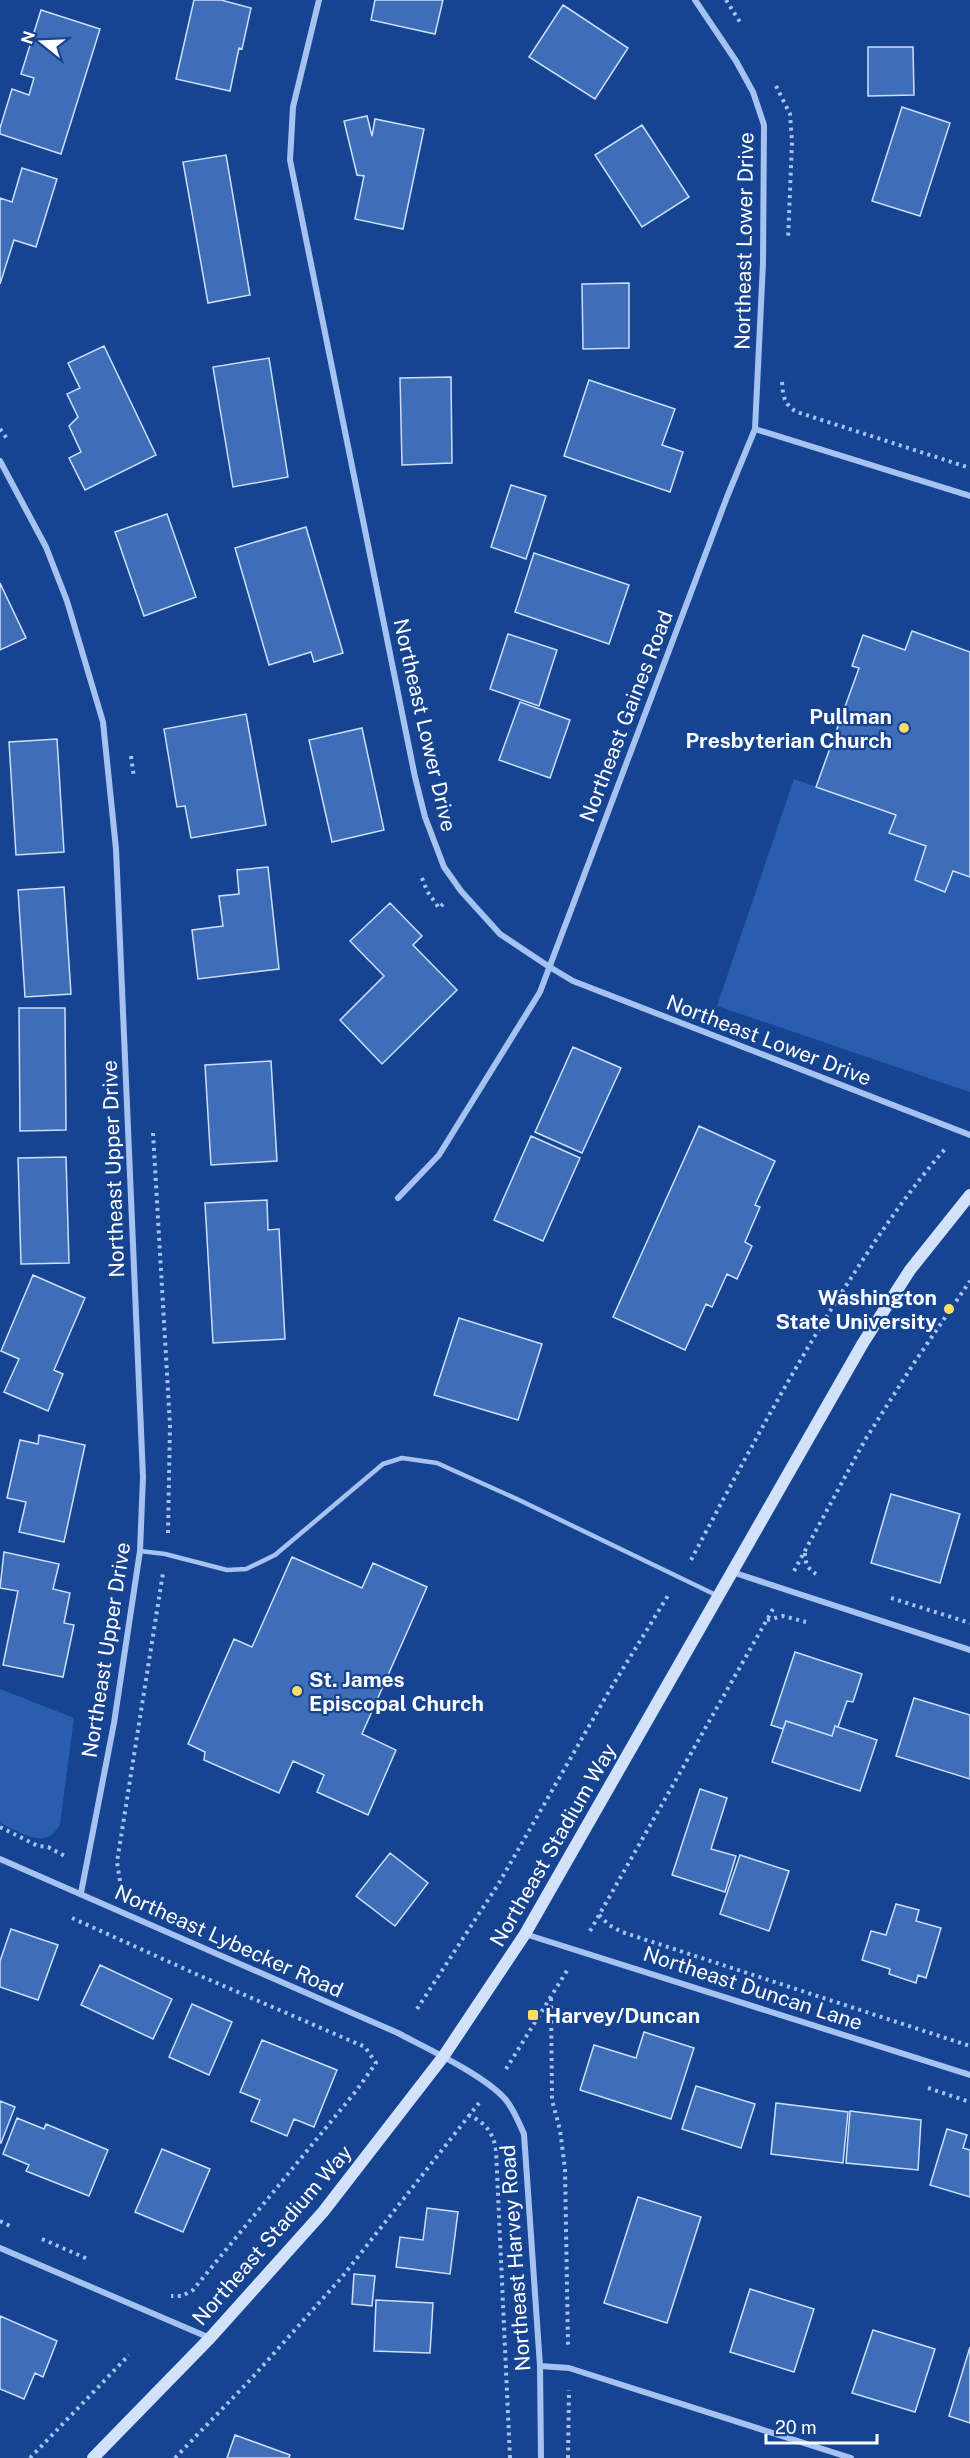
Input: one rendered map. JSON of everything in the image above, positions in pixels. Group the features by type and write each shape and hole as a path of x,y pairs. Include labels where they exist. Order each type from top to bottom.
{"main road":[{"name":"Northeast Stadium Way","path":"93,2458 210,2338 323,2212 443,2057 525,1934 863,1343 910,1270 970,1195"}],"street":[{"name":"Northeast Lower Drive","path":"319,0 293,107 290,160 415,777 425,817 444,867 461,891 500,934 573,981 970,1136"},
{"name":"Northeast Lower Drive","path":"695,0 748,81 764,125 763,263 755,429"},
{"name":"Northeast Gaines Road","path":"398,1198 439,1155 540,992 548,966 755,429"},
{"path":"755,429 970,496"},
{"name":"Northeast Upper Drive","path":"0,461 46,547 67,601 103,722 117,861 143,1477 140,1551 114,1723 81,1893"},
{"path":"732,1572 970,1650"},
{"name":"Northeast Lybecker Road","path":"0,1859 398,2033 443,2057"},
{"name":"Northeast Duncan Lane","path":"525,1934 970,2075"},
{"name":"Northeast Harvey Road","path":"443,2057 492,2088 507,2101 524,2133 540,2366 541,2458"},
{"path":"0,2248 210,2338"},
{"path":"540,2366 569,2368 851,2458"}],"lane":[{"path":"140,1551 165,1554 227,1570 246,1569 275,1555 383,1464 402,1458 437,1463 719,1596"}],"path":[{"path":"726,0 745,30"},
{"path":"774,81 790,114 792,142 788,241"},
{"path":"782,372 784,400 790,408 797,412 970,468"},
{"path":"805,1552 808,1568 826,1577"},
{"path":"887,1596 970,1623"},
{"path":"0,1827 120,1881"},
{"path":"63,1914 206,1979 365,2047 376,2063 356,2091 193,2290 182,2296 172,2296 161,2291"},
{"path":"175,2458 251,2379 342,2277 468,2115 492,2088 515,2057 599,1915 609,1925 622,1932 970,2046"},
{"path":"551,1998 552,2100 560,2130 565,2169 569,2368 568,2458"},
{"path":"468,2115 489,2130 496,2150 510,2458"},
{"path":"0,2221 21,2230"},
{"path":"32,2234 95,2262"},
{"path":"30,2458 129,2355"}],"shaded area":[{"path":"794,779 896,815 890,833 926,846 915,880 945,891 953,871 970,877 970,1092 717,1006"},
{"path":"0,1689 74,1718 60,1824 48,1837 25,1835 0,1823"}],"building":[{"path":"194,0 221,0 251,8 242,49 239,48 230,91 176,79"},
{"path":"375,0 443,0 435,34 371,20"},
{"path":"563,5 628,48 595,99 529,57"},
{"path":"41,10 100,29 61,154 0,134 12,89 29,95 34,78 21,74"},
{"path":"868,47 913,47 914,95 868,96"},
{"path":"902,107 950,123 920,216 872,201"},
{"path":"367,116 372,136 375,119 424,129 403,229 355,219 364,176 357,175 344,121"},
{"path":"642,125 689,197 642,227 595,155"},
{"path":"226,155 250,295 208,303 183,162"},
{"path":"22,168 57,179 36,247 14,240 0,284 0,198 12,202"},
{"path":"629,283 629,348 583,349 582,284"},
{"path":"104,346 156,455 85,490 69,458 81,452 69,426 78,417 67,394 80,388 68,363"},
{"path":"269,358 288,477 233,487 213,367"},
{"path":"451,377 452,463 402,465 400,378"},
{"path":"589,380 675,409 662,445 683,452 670,492 564,456"},
{"path":"511,485 546,496 526,559 491,547"},
{"path":"167,514 196,597 144,616 115,532"},
{"path":"306,527 343,653 314,662 311,652 269,665 235,548"},
{"path":"534,553 629,585 609,644 515,612"},
{"path":"0,583 26,638 0,650"},
{"name":"Pullman Presbyterian Church","path":"912,631 970,652 970,877 953,871 945,892 915,880 926,846 889,833 896,815 816,787 859,668 852,666 863,635 905,650"},
{"path":"508,634 557,650 539,706 490,689"},
{"path":"520,702 570,720 550,778 499,760"},
{"path":"246,714 266,825 191,838 185,806 177,807 164,729"},
{"path":"362,728 384,830 332,842 309,740"},
{"path":"57,739 64,852 16,855 9,742"},
{"path":"268,867 279,969 198,979 192,930 223,926 219,896 239,894 237,870"},
{"path":"64,887 71,994 25,997 18,890"},
{"path":"390,903 422,936 413,945 457,990 382,1064 340,1020 384,976 350,941"},
{"path":"19,1008 65,1008 66,1130 20,1131"},
{"path":"573,1047 621,1068 582,1153 535,1132"},
{"path":"271,1061 277,1161 211,1165 205,1065"},
{"path":"699,1126 775,1161 755,1205 760,1207 745,1242 752,1246 737,1279 727,1274 712,1307 706,1304 685,1350 613,1317"},
{"path":"531,1136 580,1158 543,1241 494,1220"},
{"path":"66,1157 69,1263 21,1264 18,1158"},
{"path":"267,1200 268,1230 279,1229 285,1339 213,1343 205,1203"},
{"path":"33,1275 85,1298 54,1370 63,1374 48,1411 4,1392 19,1359 1,1351"},
{"path":"459,1318 542,1344 518,1420 434,1395"},
{"path":"39,1435 85,1445 64,1542 19,1532 26,1502 7,1498 20,1440 38,1444"},
{"path":"891,1494 960,1514 940,1583 871,1563"},
{"path":"4,1552 59,1564 53,1589 70,1593 64,1623 74,1625 63,1677 3,1665 18,1591 0,1588"},
{"name":"St. James Episcopal Church","path":"292,1557 362,1588 373,1563 427,1587 362,1734 396,1750 368,1815 317,1792 324,1775 293,1761 279,1793 204,1760 205,1752 188,1744 234,1639 252,1647"},
{"path":"795,1652 862,1674 853,1702 847,1701 838,1727 835,1726 832,1736 786,1721 783,1729 771,1725"},
{"path":"914,1698 970,1715 970,1779 896,1756"},
{"path":"786,1721 832,1736 835,1726 877,1740 860,1791 772,1762"},
{"path":"700,1789 727,1798 711,1849 736,1856 725,1892 672,1875"},
{"path":"390,1853 428,1883 395,1926 356,1896"},
{"path":"740,1855 789,1871 769,1931 720,1914"},
{"path":"896,1904 919,1910 916,1921 941,1928 926,1978 918,1975 916,1983 889,1974 890,1969 862,1960 871,1931 886,1935"},
{"path":"11,1929 58,1945 38,2000 0,1987 0,1961"},
{"path":"100,1965 172,1999 153,2039 81,2005"},
{"path":"192,2004 232,2022 209,2075 169,2057"},
{"path":"644,2032 694,2048 671,2119 580,2090 594,2045 636,2058"},
{"path":"262,2040 337,2070 314,2127 294,2119 287,2136 251,2121 260,2100 240,2092"},
{"path":"696,2086 755,2104 741,2148 682,2129"},
{"path":"0,2101 15,2107 1,2143 0,2143"},
{"path":"776,2103 848,2112 843,2163 771,2154"},
{"path":"850,2111 921,2120 918,2170 846,2163"},
{"path":"17,2118 44,2129 46,2124 108,2150 89,2196 26,2171 29,2165 3,2154"},
{"path":"947,2129 967,2135 963,2148 970,2150 970,2197 930,2185"},
{"path":"162,2149 210,2169 183,2232 135,2212"},
{"path":"638,2197 701,2217 667,2323 604,2303"},
{"path":"427,2208 458,2212 450,2274 396,2267 400,2237 423,2240"},
{"path":"354,2274 375,2276 372,2306 352,2304"},
{"path":"750,2289 814,2309 794,2372 730,2352"},
{"path":"376,2300 433,2303 430,2353 374,2351"},
{"path":"0,2316 57,2341 43,2377 35,2373 24,2399 0,2389"},
{"path":"873,2330 935,2349 915,2412 852,2393"},
{"path":"970,2347 970,2423 949,2416"},
{"path":"235,2435 290,2455 289,2458 227,2458"}],"place":[{"name":"Pullman Presbyterian Church","path":"904,728"},
{"name":"Washington State University","path":"949,1309"},
{"name":"St. James Episcopal Church","path":"297,1691"},
{"name":"Harvey/Duncan","path":"533,2015"}]}
